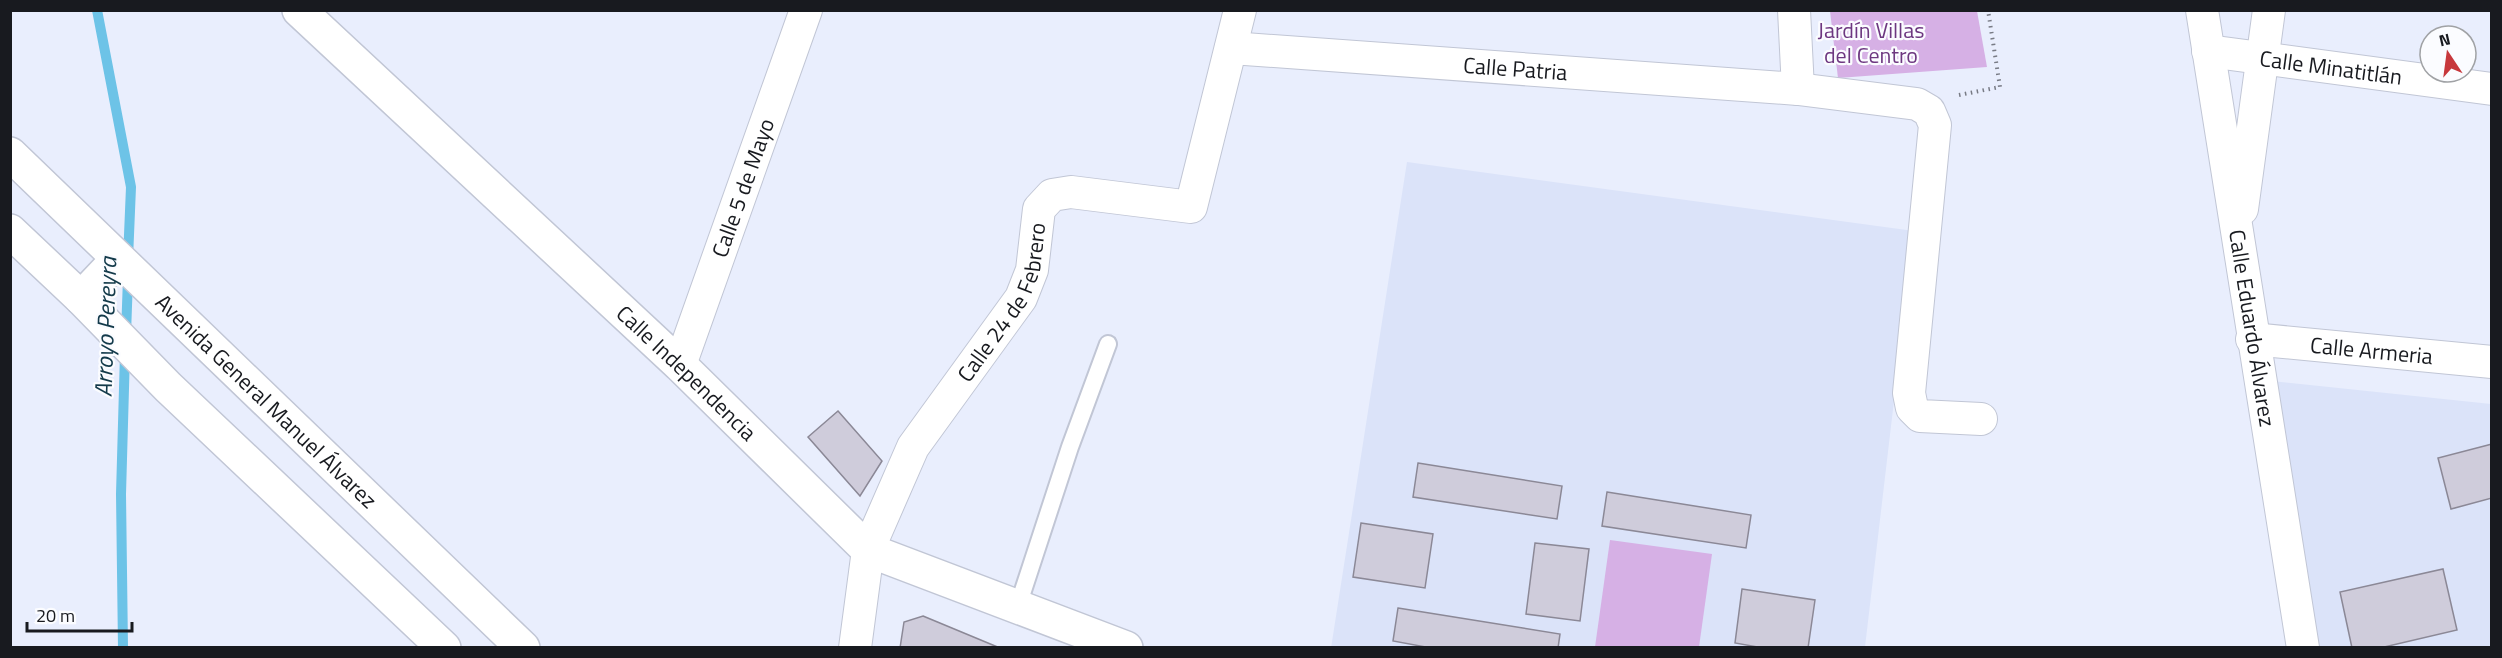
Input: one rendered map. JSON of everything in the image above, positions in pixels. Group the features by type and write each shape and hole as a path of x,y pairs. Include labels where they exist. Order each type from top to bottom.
{"main road":[{"name":"Calle Independencia","path":"299,10 680,365 868,550 1126,648"},
{"name":"Avenida General Manuel Álvarez","path":"10,154 523,648"},
{"path":"10,231 81,298 168,387 444,648"},
{"path":"81,298 112,252"}],"street":[{"name":"Calle 5 de Mayo","path":"680,365 806,10"},
{"name":"Calle 24 de Febrero","path":"868,550 913,447 1021,298 1032,270 1038,208 1052,195 1071,192 1191,207 1240,10"},
{"path":"1794,10 1798,89"},
{"name":"Calle Eduardo Álvarez","path":"2202,10 2302,648"},
{"path":"2238,244 2268,10"},
{"name":"Calle Patria","path":"1231,48 1798,89 1917,104"},
{"name":"Calle Minatitlán","path":"2208,51 2492,89"},
{"path":"1917,104 1929,111 1935,125 1909,393 1912,408 1920,416 1981,419"},
{"name":"Calle Armeria","path":"2252,339 2492,362"},
{"path":"855,648 868,550"}],"lane":[{"path":"1018,606 1070,447 1108,344"}],"path":[{"path":"1917,104 2000,87 1988,10"}],"shaded area":[{"path":"1407,162 1914,231 1865,647 1331,648"},
{"path":"2272,381 2491,404 2491,647 2318,647"}],"green space":[{"name":"Jardín Villas del Centro","path":"1830,11 1977,11 1987,67 1838,78"},
{"path":"1610,540 1712,554 1699,647 1595,647"}],"building":[{"path":"838,411 882,461 860,496 808,437"},
{"path":"2492,444 2492,498 2451,509 2438,458"},
{"path":"1418,463 1562,486 1557,519 1413,497"},
{"path":"1607,492 1751,515 1746,548 1602,526"},
{"path":"1361,523 1433,534 1425,588 1353,577"},
{"path":"1535,543 1589,549 1580,621 1526,614"},
{"path":"2443,569 2457,630 2380,648 2352,648 2340,592"},
{"path":"1742,589 1815,600 1808,648 1763,648 1735,643"},
{"path":"1398,608 1560,634 1558,648 1431,648 1393,641"},
{"path":"923,616 1000,648 900,648 904,622"}],"waterway":[{"name":"Arroyo Pereyra","path":"97,10 131,187 128,259"},
{"name":"Arroyo Pereyra","path":"126,334 128,278"},
{"name":"Arroyo Pereyra","path":"123,648 121,494 125,353"}]}
